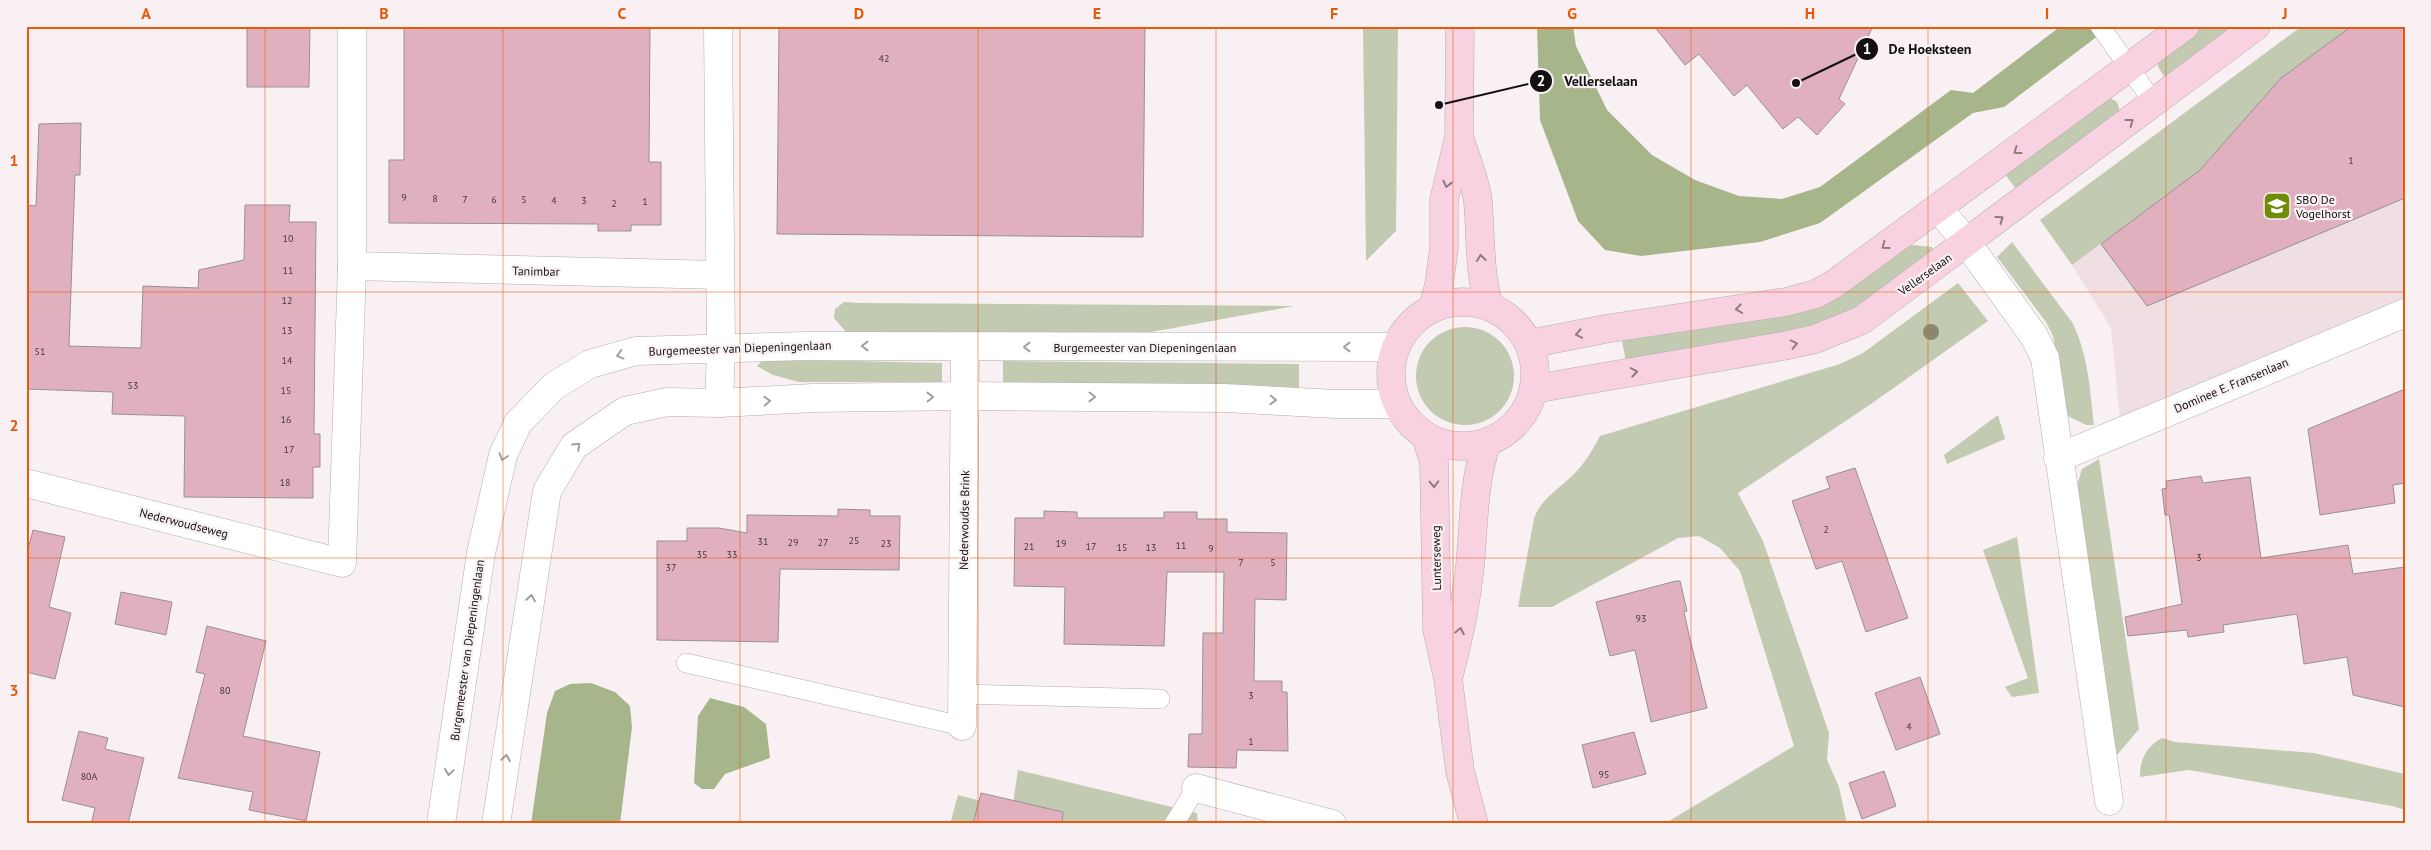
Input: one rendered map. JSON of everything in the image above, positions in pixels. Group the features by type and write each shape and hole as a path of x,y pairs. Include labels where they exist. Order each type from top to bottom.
{"main road":[{"path":"1432,308 1439,285 1444,248 1444,200 1459,137 1460,26"},
{"path":"1529,344 1598,330 1786,302 1816,294 1834,284 1938,208 2122,57 2185,26"},
{"name":"Vellerselaan","path":"1534,389 1815,339 1862,320 1967,244 2256,26"},
{"path":"1459,137 1478,200 1479,247 1484,288 1489,306"},
{"path":"1451,302 1470,302 1489,306 1506,315 1519,328 1529,344 1535,366 1534,389 1525,412 1509,430 1487,442 1467,446 1446,445 1426,437 1409,423 1396,404 1391,385 1390,366 1404,331 1417,318 1432,308 1451,302"},
{"name":"Lunterseweg","path":"1426,437 1434,462 1437,629 1448,679 1460,771 1474,824"},
{"name":"Lunterseweg","path":"1448,679 1462,622 1479,467 1487,442"}],"street":[{"path":"352,26 352,266"},
{"path":"718,26 721,350 719,403"},
{"path":"1938,208 1967,244 2041,347 2045,358 2058,458 2110,801"},
{"name":"Tanimbar","path":"352,266 720,275"},
{"name":"Nederwoudseweg","path":"26,483 342,563 352,266"},
{"name":"Dominee E. Fransenlaan","path":"2058,458 2405,313"},
{"name":"Burgemeester van Diepeningenlaan","path":"441,824 481,554 503,455 518,423 554,386 590,364 636,351 806,346 1396,347"},
{"name":"Nederwoudse Brink","path":"962,726 965,347"},
{"path":"496,824 547,491 574,446 625,411 667,402 719,403 814,398 965,396 1224,398 1336,404 1396,404"},
{"path":"1196,788 1332,824"}],"lane":[{"path":"2100,26 2154,103"},
{"name":"Nederwoudse Brink","path":"686,663 962,726"},
{"path":"962,694 1160,699"},
{"path":"1174,824 1196,788"}],"shaded area":[{"path":"1363,26 1398,26 1396,231 1366,261"},
{"path":"1537,26 1573,26 1576,46 1607,110 1652,155 1695,180 1739,196 1782,199 1820,187 1951,90 1973,93 2061,26 2111,26 2004,107 1973,113 1820,223 1760,242 1641,256 1605,250 1578,221 1540,120"},
{"path":"2203,26 2243,26 2172,78 2164,76 2158,67 2158,59"},
{"path":"2302,26 2352,26 2281,78 2200,170 2072,265 2040,220"},
{"name":"SBO De Vogelhorst","path":"2405,26 2405,297 2120,420 2111,328 2072,265 2199,168 2278,76"},
{"path":"2110,98 2117,102 2120,111 2019,193 2004,173"},
{"path":"2012,242 2072,322 2085,359 2094,425 2086,425 2068,416 2053,336 2046,322 1997,257"},
{"path":"1913,245 1932,247 1933,251 1861,306 1808,330 1626,362 1622,341 1800,311 1901,250"},
{"path":"1958,283 1988,321 1871,404 1738,493 1763,541 1829,733 1827,760 1839,787 1847,824 1664,824 1794,746 1740,571 1720,548 1699,536 1678,538 1552,607 1518,607 1534,518 1537,511 1581,466 1600,436 1840,364 1863,353"},
{"path":"844,302 1294,306 1146,333 846,332 834,318 835,309"},
{"path":"1465,327 1484,331 1499,342 1510,357 1514,376 1510,395 1499,410 1484,421 1465,425 1446,421 1431,410 1420,395 1416,376 1420,357 1431,342 1446,331"},
{"path":"764,359 942,363 942,382 799,382 773,375 757,366"},
{"path":"1003,361 1299,364 1299,389 1003,386"},
{"path":"1998,415 2005,439 1947,464 1944,455"},
{"path":"2099,459 2139,729 2117,755 2076,488 2082,469"},
{"path":"2017,537 2039,693 2012,697 2005,687 2028,678 1983,550"},
{"path":"591,683 615,692 630,706 632,727 620,824 531,824 547,713 555,691 570,684"},
{"path":"710,698 744,707 766,724 770,758 725,774 714,789 702,789 694,783 698,716"},
{"path":"2162,738 2175,742 2314,753 2405,774 2405,810 2392,806 2189,770 2140,777 2141,765 2145,754 2152,745"},
{"path":"1018,770 1197,813 1198,823 950,824 958,795 1012,809"}],"building":[{"path":"247,26 310,26 309,87 247,87"},
{"path":"404,26 650,26 649,162 661,162 661,225 631,225 631,231 598,231 598,224 389,223 389,160 404,160"},
{"path":"779,26 1145,26 1143,237 777,234"},
{"path":"1654,26 1873,26 1839,99 1845,104 1817,135 1798,117 1783,129 1747,85 1734,96 1699,54 1685,65"},
{"path":"2352,26 2405,26 2405,198 2147,306 2101,244 2200,170 2281,78"},
{"path":"81,123 80,175 75,175 69,346 141,348 143,286 198,288 199,270 244,260 245,205 290,205 289,222 316,222 314,434 320,434 320,467 313,467 313,498 184,497 185,416 112,414 113,392 26,389 27,205 36,206 39,124"},
{"path":"2405,389 2405,483 2393,485 2395,503 2320,515 2308,429"},
{"path":"1855,468 1908,618 1866,632 1842,561 1816,569 1792,501 1830,488 1826,477"},
{"path":"2201,476 2203,483 2250,477 2261,558 2348,545 2353,574 2405,567 2405,707 2353,695 2347,657 2304,664 2297,614 2223,625 2224,632 2188,637 2187,630 2128,636 2125,617 2182,604 2169,515 2165,515 2162,489 2167,488 2166,481"},
{"path":"838,509 870,510 870,516 900,516 899,570 780,569 778,642 657,640 657,541 687,541 687,528 719,528 747,533 747,515 838,516"},
{"path":"1044,511 1077,512 1077,518 1164,518 1164,512 1197,512 1197,519 1227,519 1227,532 1287,533 1286,600 1255,599 1254,681 1282,681 1282,692 1287,692 1288,751 1237,750 1236,768 1188,767 1189,734 1202,734 1203,633 1223,633 1224,572 1167,572 1164,646 1064,644 1065,587 1014,586 1015,518 1044,518"},
{"path":"33,530 65,537 49,607 71,613 55,679 26,672 26,557"},
{"path":"1680,581 1687,611 1684,612 1707,708 1651,722 1635,650 1610,656 1596,602"},
{"path":"121,592 172,602 166,635 115,624"},
{"path":"207,626 266,641 243,736 320,752 306,821 249,810 253,792 178,778 205,674 196,672"},
{"path":"1920,677 1940,734 1896,750 1875,693"},
{"path":"79,731 108,738 105,749 144,758 128,824 91,824 95,808 62,800"},
{"path":"1634,732 1646,774 1593,788 1582,745"},
{"path":"1884,771 1896,806 1862,819 1849,783"},
{"path":"981,793 1063,812 1062,824 973,824"}],"place":[{"name":"De Hoeksteen","path":"1796,83"},
{"name":"Vellerselaan","path":"1439,105"},
{"name":"SBO De Vogelhorst","path":"2277,206"}]}
